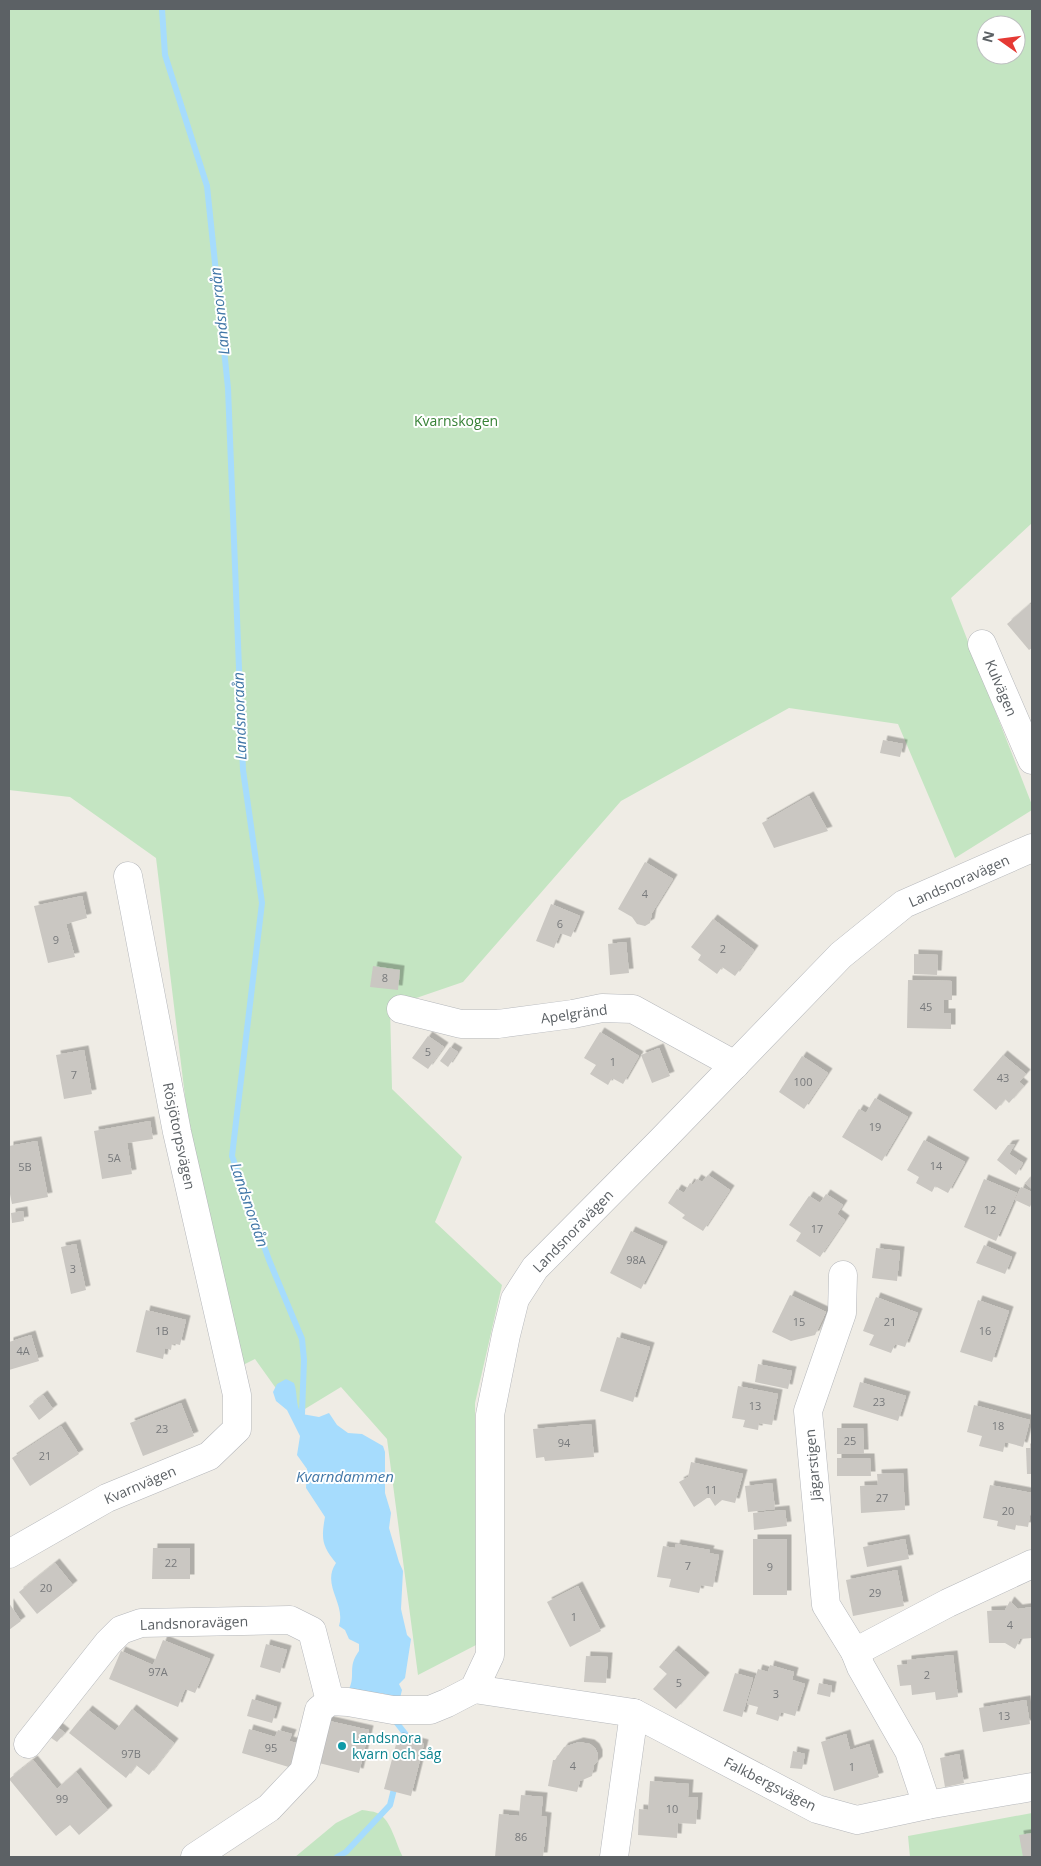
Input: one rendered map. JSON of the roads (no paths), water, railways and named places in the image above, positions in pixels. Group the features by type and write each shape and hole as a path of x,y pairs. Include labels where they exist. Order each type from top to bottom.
{"street":[{"name":"Kulvägen","path":"982,644 1032,760"},
{"name":"Landsnoravägen","path":"474,1689 490,1655 490,1415 515,1300 535,1268 841,955 904,904 1032,848"},
{"name":"Rösjötorpsvägen","path":"128,876 179,1140 237,1395"},
{"name":"Apelgränd","path":"401,1009 461,1024 498,1024 573,1014 602,1008 633,1009 735,1064"},
{"name":"Jägarstigen","path":"843,1275 842,1313 808,1411 826,1605 856,1652 861,1667 909,1751 928,1804"},
{"name":"Kvarnvägen","path":"9,1554 107,1498 209,1456 237,1429 237,1395"},
{"path":"856,1652 948,1603 1032,1564"},
{"name":"Landsnoravägen","path":"28,1744 108,1643 121,1630 141,1623 290,1620 312,1631 330,1701"},
{"path":"195,1857 269,1808 304,1771 319,1710 330,1701 348,1702 393,1710 430,1710 474,1689"},
{"name":"Falkbergsvägen","path":"474,1689 634,1713 817,1809 857,1820 928,1804 1032,1787"},
{"path":"614,1857 634,1713"}],"water":[{"name":"Kvarndammen","path":"286,1379 294,1383 298,1408 302,1414 319,1417 329,1413 337,1425 348,1433 362,1434 383,1446 385,1452 385,1493 391,1513 389,1528 403,1571 401,1609 407,1635 411,1639 405,1678 399,1684 402,1690 400,1698 391,1698 382,1693 349,1689 352,1679 352,1666 359,1651 359,1644 349,1639 345,1630 339,1626 339,1610 331,1579 336,1563 325,1547 323,1531 325,1517 306,1488 307,1469 297,1455 300,1436 287,1410 276,1401 273,1392 277,1384"}],"waterway":[{"name":"Landsnoraån","path":"162,9 165,55 207,186 228,388 243,770 262,903 232,1156 269,1260 302,1339 304,1360 302,1414"},
{"path":"393,1718 407,1736 405,1746"},
{"path":"337,1857 346,1852 390,1805 395,1785"}],"place":[{"name":"Landsnora kvarn och såg","path":"342,1746"}],"park label":[{"name":"Kvarnskogen","path":"456,421"}]}
